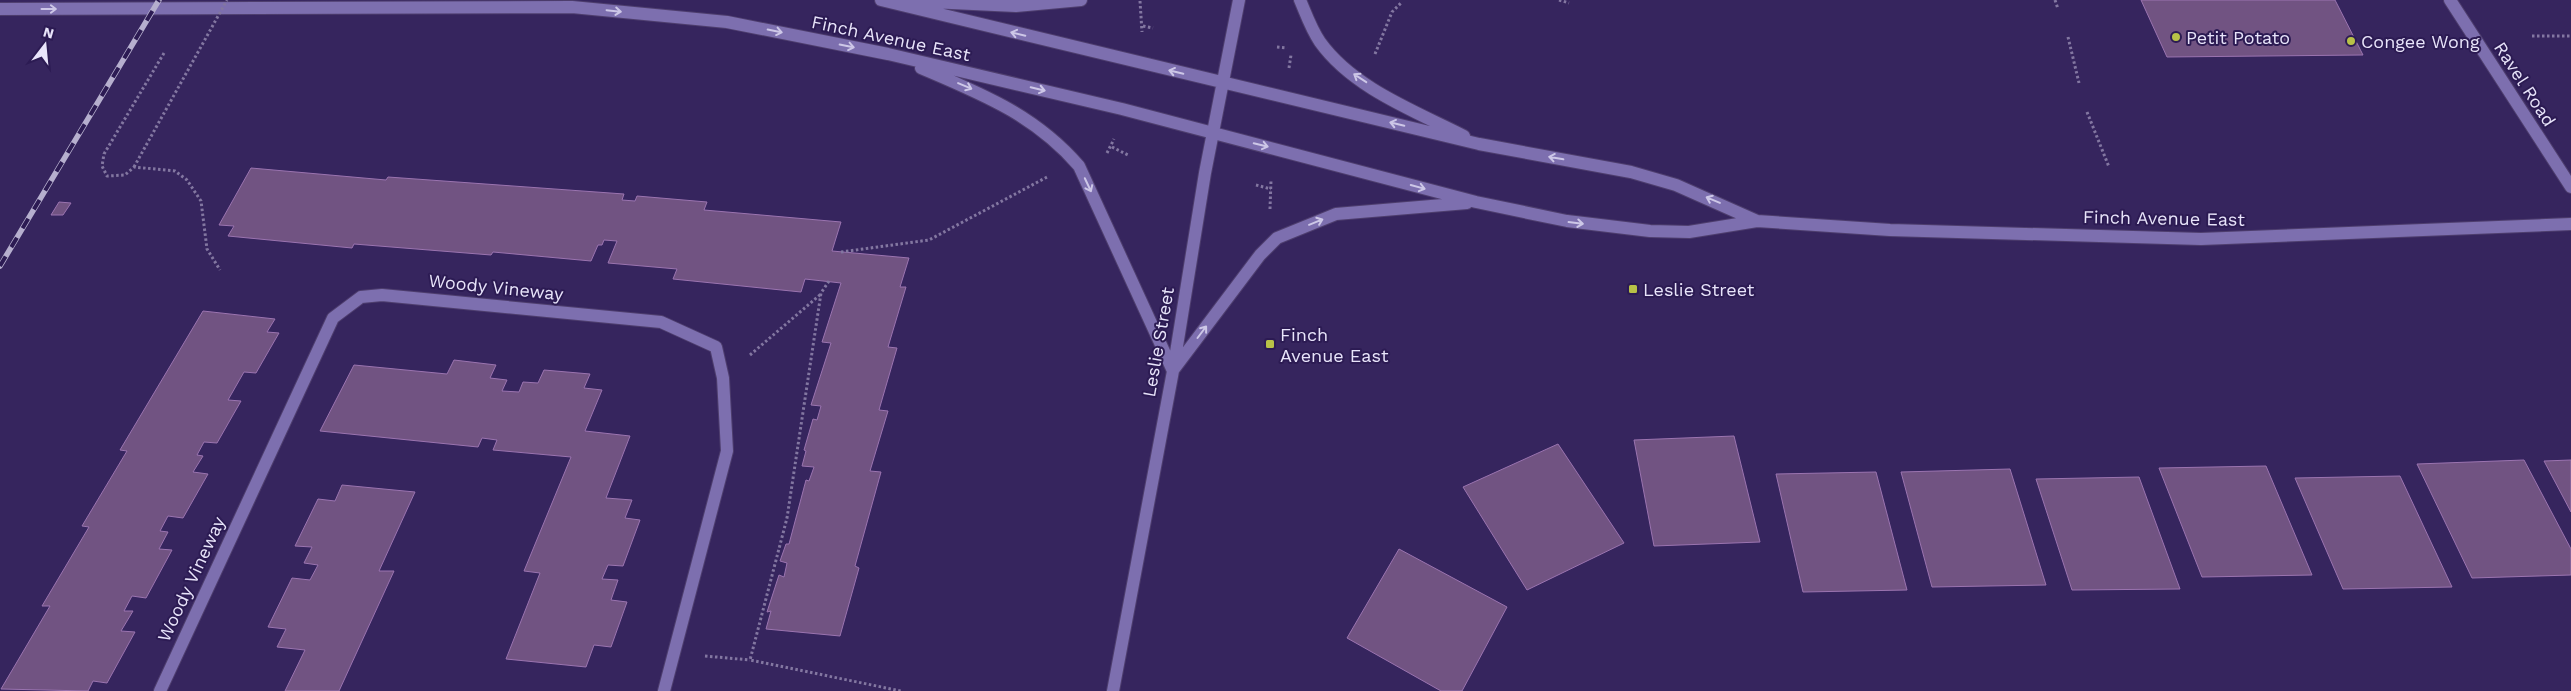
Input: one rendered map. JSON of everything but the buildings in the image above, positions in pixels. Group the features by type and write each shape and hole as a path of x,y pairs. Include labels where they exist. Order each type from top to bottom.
{"main road":[{"name":"Finch Avenue East","path":"881,0 1479,144 1631,172 1676,186 1757,221"},
{"path":"894,0 1016,6 1081,0"},
{"name":"Leslie Street","path":"1113,691 1173,371 1238,0"},
{"path":"1300,0 1321,44 1342,66 1400,102 1479,144"},
{"name":"Ravel Road","path":"2450,0 2571,187"},
{"name":"Finch Avenue East","path":"0,10 572,7 726,22 888,54 1214,133 1476,202 1567,222 1650,232 1689,232 1757,221 1890,230 2201,239 2571,224"},
{"path":"888,54 1005,103 1038,124 1064,145 1079,166 1173,371 1260,254 1277,238 1336,214 1476,202"},
{"name":"Woody Vineway","path":"160,691 333,318 361,297 382,295 661,322 716,347 723,378 726,451 664,691"}],"path":[{"path":"164,53 104,154 102,166 107,176 124,175 134,166 227,0"},
{"path":"1559,0 1569,3"},
{"path":"2055,0 2058,9"},
{"path":"1140,1 1143,26 1141,36"},
{"path":"1372,61 1392,12 1402,2"},
{"path":"1143,26 1153,28"},
{"path":"2532,36 2571,36"},
{"path":"2068,37 2079,83"},
{"path":"1277,46 1293,49"},
{"path":"2087,112 2108,167"},
{"path":"1106,154 1112,147 1115,136"},
{"path":"1112,147 1128,155"},
{"path":"134,166 175,171 187,180 201,201 206,249 220,270"},
{"path":"841,252 929,240 1056,172"},
{"path":"1270,219 1271,175"},
{"path":"1256,185 1271,189"},
{"path":"723,378 821,293 829,281"},
{"path":"750,660 787,518 821,293"},
{"path":"674,653 750,660 901,691"}],"railway":[{"path":"0,266 159,0"}],"place":[{"name":"Petit Potato","path":"2176,37"},
{"name":"Congee Wong","path":"2351,41"},
{"name":"Leslie Street","path":"1633,289"},
{"name":"Finch Avenue East","path":"1270,344"}]}
